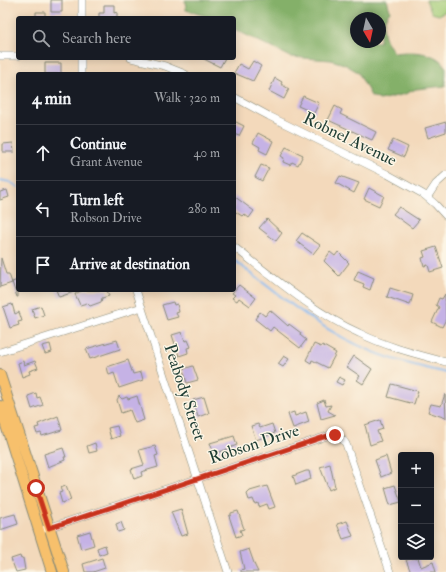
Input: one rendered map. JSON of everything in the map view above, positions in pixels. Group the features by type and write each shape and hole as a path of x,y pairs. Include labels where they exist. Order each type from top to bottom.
{"main road":[{"path":"0,375 44,529 52,572"},
{"path":"0,406 44,529 64,572"}],"street":[{"path":"82,0 82,16"},
{"path":"0,56 16,56"},
{"path":"81,60 81,72"},
{"path":"140,60 165,66 179,72"},
{"name":"Robnel Avenue","path":"236,98 269,116 388,174 428,196 446,216"},
{"path":"428,196 436,184 446,175"},
{"path":"236,249 290,290 336,321 358,333 393,347 446,362"},
{"name":"Peabody Street","path":"137,292 228,572"},
{"path":"0,352 142,308"},
{"name":"Robson Drive","path":"44,529 330,435 340,437 346,444 390,572"}],"green space":[{"path":"185,0 387,0 390,11 386,16 386,12 350,12 350,48 386,48 386,40 395,53 416,52 431,55 442,62 446,68 445,86 416,89 405,94 380,100 371,96 358,72 344,64 331,60 291,57 236,30 236,16 205,16 186,10"},
{"path":"426,0 446,0 446,11 439,15 432,13"}],"building":[{"path":"51,0 62,0 62,12 51,12"},
{"path":"104,5 114,5 114,13 117,12 117,16 99,16 99,13 104,13"},
{"path":"36,12 45,12 45,16 36,16"},
{"path":"206,60 224,60 220,67"},
{"path":"253,61 261,66 253,81 235,72 239,64 248,69"},
{"path":"45,63 61,63 61,72 45,72"},
{"path":"275,78 289,89 284,99 269,91"},
{"path":"303,96 319,103 314,113 298,106"},
{"path":"335,106 342,110 340,114 376,132 372,140 328,120"},
{"path":"236,122 244,126 239,136 236,135"},
{"path":"446,122 446,132 428,138 425,128"},
{"path":"258,133 273,141 267,154 259,150 260,147 253,143"},
{"path":"393,140 408,147 404,157 388,150"},
{"path":"13,143 14,152 3,152 3,144"},
{"path":"286,147 303,155 298,165 292,162 290,165 283,162 284,158 281,156"},
{"path":"261,165 269,168 262,181 255,177"},
{"path":"340,176 359,183 354,193 336,183"},
{"path":"369,188 384,196 379,206 364,199"},
{"path":"7,190 9,197 0,200 0,192"},
{"path":"236,198 254,211 249,218 244,214 242,216 236,212"},
{"path":"399,207 419,220 412,228 393,214"},
{"path":"267,219 282,233 276,241 259,228"},
{"path":"302,233 320,245 313,254 296,241"},
{"path":"436,247 443,268 430,272 428,265 424,266 422,258 425,257 423,251"},
{"path":"330,252 335,256 338,252 349,263 339,276 324,261"},
{"path":"1,258 6,274 9,274 12,283 0,287"},
{"path":"358,271 374,278 370,290 363,287 364,284 354,280"},
{"path":"16,281 16,292 18,292 18,297 17,297 12,282"},
{"path":"239,285 256,298 250,306 239,298 237,301 232,298 235,295 232,293 236,292 236,288"},
{"path":"390,288 413,295 410,305 387,297"},
{"path":"57,292 74,292 59,297"},
{"path":"79,292 108,292 109,296 102,298 101,302 90,306 87,303 80,305 75,294"},
{"path":"445,294 446,319 442,327 432,322 439,307 436,305 439,298 442,299"},
{"path":"173,302 174,305 177,304 179,312 176,313 178,317 167,320 162,305"},
{"path":"12,304 15,314 19,312 22,321 18,322 19,325 10,328 3,307"},
{"path":"41,306 44,315 35,318 32,309"},
{"path":"270,310 288,326 289,324 301,333 300,335 306,340 300,348 273,327 270,331 255,319 260,312 265,316"},
{"path":"182,332 185,341 188,340 191,347 187,348 188,353 179,356 172,335"},
{"path":"117,340 120,349 90,359 86,349"},
{"path":"50,344 52,352 45,354 42,346"},
{"path":"314,344 321,347 322,345 336,353 328,368 312,360 311,363 306,360"},
{"path":"284,356 289,359 283,367 278,364"},
{"path":"354,356 372,369 363,384 357,380 360,376 347,367"},
{"path":"128,360 133,374 141,372 143,380 119,388 114,373 109,375 107,367"},
{"path":"23,361 24,365 35,361 38,368 29,371 30,374 22,377 18,363"},
{"path":"193,366 198,380 187,383 183,369"},
{"path":"339,377 345,380 342,385 336,382"},
{"path":"392,384 418,391 414,404 388,397"},
{"path":"36,393 37,398 40,397 43,405 32,409 28,396"},
{"path":"445,394 446,418 428,412 431,404 441,406"},
{"path":"119,396 122,399 127,397 128,399 137,396 144,420 135,423 130,410 121,413 117,400"},
{"path":"204,397 209,413 198,417 193,400"},
{"path":"324,400 326,406 331,405 328,411 335,415 321,419 317,403"},
{"path":"294,412 295,416 306,412 309,422 293,428 288,414"},
{"path":"58,416 62,430 42,436 41,433 37,434 35,428 39,427 38,424"},
{"path":"380,420 383,429 377,431 381,441 370,445 365,425"},
{"path":"258,424 260,428 272,424 275,433 256,440 251,426"},
{"path":"117,426 120,436 111,439 108,428"},
{"path":"234,436 237,445 214,454 210,443"},
{"path":"95,443 97,451 89,453 87,446"},
{"path":"155,446 158,455 155,456 158,467 141,472 142,476 134,479 131,469 144,465 139,450"},
{"path":"63,448 66,457 64,457 65,460 48,467 44,454"},
{"path":"386,456 391,473 381,477 375,460"},
{"path":"330,464 335,487 329,490 320,467"},
{"path":"309,471 311,479 296,485 293,476"},
{"path":"395,485 398,494 398,503 390,505 385,488"},
{"path":"66,486 71,500 62,503 59,493 62,492 60,488"},
{"path":"267,486 275,507 269,509 267,504 259,507 258,503 255,504 253,499 249,500 247,494 250,491"},
{"path":"181,509 188,534 181,536 171,512"},
{"path":"238,511 244,529 240,530 242,535 236,537 229,516 231,513"},
{"path":"15,514 18,524 0,530 0,518"},
{"path":"347,521 353,536 343,539 337,524"},
{"path":"121,522 124,530 118,532 116,524"},
{"path":"90,531 94,545 81,549 77,535"},
{"path":"105,545 107,552 99,555 97,548"},
{"path":"249,549 258,572 241,572 241,570 244,569 240,552"},
{"path":"20,556 21,559 23,558 25,570 16,572 11,559"},
{"path":"102,558 105,568 93,572 85,572 83,564"},
{"path":"406,560 419,560 421,567 433,562 436,572 408,572 410,570"}],"waterway":[{"path":"0,180 10,182 16,186"},
{"path":"236,262 284,299 337,335 384,356 446,373"}],"route":[{"path":"36,488 49,528 330,435 335,435"}]}
